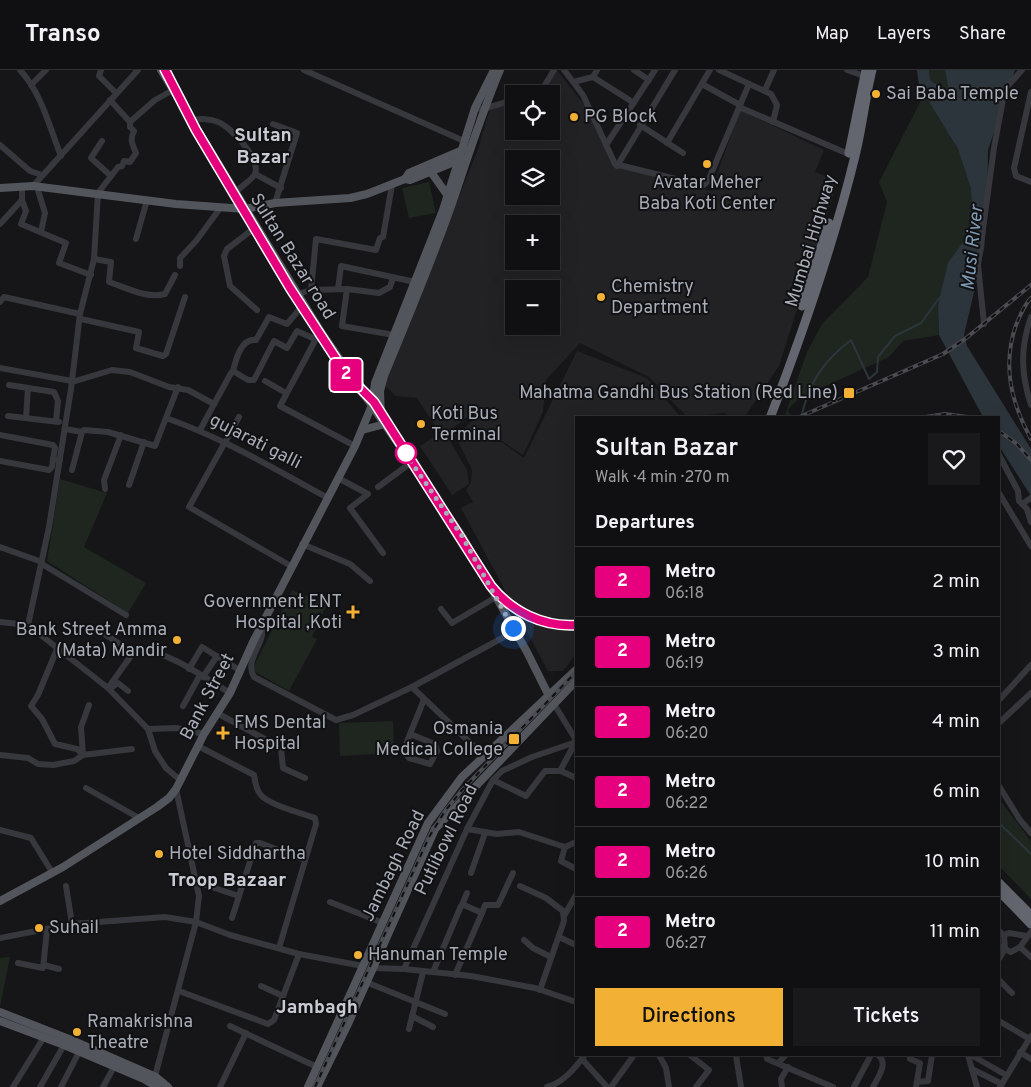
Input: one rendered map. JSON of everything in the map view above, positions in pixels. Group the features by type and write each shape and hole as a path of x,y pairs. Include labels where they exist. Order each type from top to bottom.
{"highway":[{"name":"Mumbai Highway","path":"771,416 816,286 852,156 868,74"},
{"name":"Mumbai Highway","path":"765,416 852,156"},
{"path":"1000,884 1031,915"},
{"path":"1000,893 1031,924"}],"main road":[{"name":"Sultan Bazar road","path":"160,70 321,332 462,536 549,696"},
{"path":"362,430 383,421 380,391 384,376 433,254 465,146 494,70"},
{"path":"479,108 500,70"},
{"path":"405,179 409,173 465,146"},
{"path":"0,188 22,189 35,186 147,200 245,209 275,203 350,198 405,179 410,180 462,160"},
{"name":"Bank Street","path":"0,901 52,872 63,868 169,798 176,789 204,734 230,693 261,625 355,446 372,405 375,383 462,160"},
{"path":"431,172 448,196"},
{"name":"Jambagh Road","path":"308,1087 431,818 462,777 575,671"},
{"path":"317,1087 366,982 420,858 437,826 575,682"},
{"path":"498,744 506,742 513,745"},
{"path":"431,818 432,822 437,826"},
{"path":"0,1012 69,1039 155,1083"},
{"path":"0,1021 168,1087"}],"street":[{"path":"20,70 32,85 43,106 61,156"},
{"path":"32,85 46,70"},
{"path":"101,70 99,76 116,93"},
{"path":"41,232 45,213 35,186 42,175 138,70"},
{"path":"304,70 313,72 465,146"},
{"path":"545,85 554,70"},
{"path":"564,70 582,94 614,162 618,166 704,185 749,84"},
{"path":"573,82 593,77 598,70"},
{"path":"634,70 649,80"},
{"path":"606,145 655,70"},
{"path":"618,166 640,125 675,70"},
{"path":"667,143 710,70"},
{"path":"719,70 765,90 776,100 777,111 773,122"},
{"path":"765,90 774,70"},
{"path":"847,70 868,74"},
{"path":"984,324 978,265 994,148 1005,89 1022,70"},
{"path":"593,77 634,103"},
{"path":"702,84 739,106 852,156"},
{"path":"130,122 155,100 173,90"},
{"path":"1031,92 1014,168 1016,176 1031,182"},
{"path":"28,625 42,563 56,460 65,426 81,316 94,259 98,193 118,167 122,166 124,161 130,162 136,153 131,138 134,131 130,127 130,122 110,100"},
{"path":"479,108 505,102"},
{"path":"191,120 206,118 220,123 253,156 256,165 254,174 235,193"},
{"path":"273,124 297,132 275,203"},
{"path":"640,125 683,153"},
{"path":"102,141 91,158 111,176"},
{"path":"0,145 30,171 42,175"},
{"path":"254,174 281,188"},
{"path":"311,290 316,239 376,250 380,238 384,237 392,185"},
{"path":"22,189 22,200 26,211 21,224 66,243 59,263 90,275"},
{"path":"0,224 22,200"},
{"path":"136,239 147,200"},
{"path":"180,266 180,258 221,207"},
{"path":"256,227 227,249 224,256 230,286 257,310"},
{"path":"94,259 111,262 109,282 145,294 156,296 165,294 176,275"},
{"path":"338,289 341,266 415,282"},
{"path":"298,294 311,290 338,289 379,293 390,287 393,278"},
{"path":"348,289 342,326 394,334"},
{"path":"0,302 4,297 139,332 136,348 163,356 185,297"},
{"path":"200,430 229,375 234,371 236,359 245,342 250,339 256,340 269,317 287,324 304,304"},
{"path":"1031,316 1026,336 1022,372 1031,405"},
{"path":"234,371 248,380 254,380 274,341 287,348 297,331 316,339"},
{"path":"321,332 280,406 284,410 355,446"},
{"path":"0,368 72,382 112,370 130,372 170,387 188,390 214,404"},
{"path":"265,381 286,393"},
{"path":"10,385 56,394 58,401 56,422"},
{"path":"8,416 56,422 82,432 95,430 121,435 155,446 178,387"},
{"path":"26,418 28,388"},
{"path":"240,417 224,442 189,507 292,566"},
{"name":"gujarati galli","path":"166,418 200,430 328,498"},
{"path":"72,470 82,432"},
{"path":"0,435 53,445 56,460 48,470 0,461"},
{"path":"105,489 104,480 121,435"},
{"path":"130,485 144,442"},
{"path":"1000,457 1018,491 1019,501 1028,505 1031,522"},
{"path":"378,486 412,462"},
{"path":"338,478 368,494 352,505 351,511 383,553"},
{"path":"1000,495 1031,546"},
{"path":"302,544 350,564 370,581"},
{"path":"0,547 42,563 126,615"},
{"path":"441,609 452,623 496,597"},
{"path":"0,622 28,625 109,689 148,729 155,751 166,768 180,780"},
{"path":"261,625 263,632 251,665 252,674 330,719 344,719 412,687 514,631"},
{"path":"106,635 133,654"},
{"path":"189,669 202,647 241,671"},
{"path":"57,649 38,695 31,706 42,718 55,744 77,750 82,755"},
{"path":"109,689 133,654 140,650 156,653 189,669 230,693"},
{"path":"183,706 201,676 217,656"},
{"path":"1000,699 1031,665"},
{"path":"109,689 116,682 128,691"},
{"path":"412,687 484,756"},
{"path":"1000,722 1031,693"},
{"path":"410,734 435,744 437,751 430,764 422,763 406,754 404,750 410,734 424,699"},
{"path":"554,704 575,740"},
{"path":"82,755 81,727 89,705"},
{"path":"217,713 281,748 283,768 305,778"},
{"path":"148,729 177,728 204,734"},
{"name":"Putlibowl Road","path":"404,969 466,829 492,780 511,766 575,742"},
{"path":"560,771 575,744"},
{"path":"198,746 254,776 260,795 269,801 315,818 316,824 297,880 279,948"},
{"path":"0,755 21,759 28,758 38,764 53,765 74,761 82,755 132,749"},
{"path":"482,778 504,762 511,766"},
{"path":"492,780 526,796 545,771 560,771 575,778"},
{"path":"86,788 139,818"},
{"path":"1000,788 1020,820 1031,833"},
{"path":"155,1083 196,922 199,896 176,789"},
{"path":"466,829 485,833 514,834 519,832 565,847 575,842"},
{"path":"0,830 32,838 52,872"},
{"path":"471,873 485,833"},
{"path":"232,918 254,845 257,842 305,860"},
{"path":"565,847 561,861 575,868"},
{"path":"456,975 485,906 498,905 513,873"},
{"path":"196,882 239,896"},
{"path":"66,886 72,924"},
{"path":"520,886 554,904 564,911 564,916"},
{"path":"433,972 441,948 467,893"},
{"path":"540,990 550,957 559,937 564,916 575,897"},
{"path":"330,902 383,923"},
{"path":"462,905 482,913"},
{"path":"0,938 72,924 165,917 196,922 230,935 299,954 363,966"},
{"path":"44,965 47,930"},
{"path":"1001,933 1029,934 1015,951 1002,948 1001,933"},
{"path":"559,937 575,945"},
{"path":"524,940 533,948 550,957"},
{"path":"1020,947 1031,957"},
{"path":"178,991 268,1024 274,1020 299,954"},
{"path":"18,963 40,968 44,965 59,969"},
{"path":"372,968 404,969 456,975 540,990 575,1002"},
{"path":"409,1029 423,972"},
{"path":"1000,981 1012,993"},
{"path":"366,982 445,1014"},
{"path":"261,986 284,996"},
{"path":"412,1016 432,1027"},
{"path":"972,1069 1001,1086 1029,1037 1000,1022"},
{"path":"230,1026 317,1068"},
{"path":"222,1084 246,1033"},
{"path":"13,1087 44,1037"},
{"path":"40,1087 64,1045"},
{"path":"61,1087 79,1052"},
{"path":"1020,1052 1031,1060"},
{"path":"611,1087 633,1056"},
{"path":"660,1056 666,1068 669,1087"},
{"path":"691,1056 709,1070 696,1087"},
{"path":"736,1056 741,1087"},
{"path":"778,1063 785,1056"},
{"path":"854,1087 870,1056"},
{"path":"873,1087 883,1064 882,1058 879,1056"},
{"path":"910,1056 910,1059 920,1063 916,1084 928,1081 932,1056"},
{"path":"969,1056 977,1087"},
{"path":"971,1056 1006,1075"},
{"path":"547,1087 561,1080 583,1057 607,1087"},
{"path":"766,1057 833,1087"},
{"path":"104,1087 114,1067"},
{"path":"782,1087 781,1079 788,1067"},
{"path":"617,1077 619,1087"}],"shaded area":[{"path":"557,70 586,107 613,166 711,191 740,110 824,150 815,172 838,180 779,366 746,415 732,416 724,413 686,416 649,377 580,343 546,380 543,412 523,455 478,425 524,458 577,351 647,378 680,416 575,416 575,655 563,671 548,671 461,508 473,502 466,490 471,482 472,470 456,437 472,421 467,417 452,429 451,443 467,470 469,484 452,495 420,446 440,433 417,398 396,396 385,386 389,369 479,147 489,111 505,105 505,140 560,140 560,85 548,85"},
{"path":"929,70 945,70 948,87 944,90 930,80"},
{"path":"925,93 958,149 971,189 972,214 968,235 960,248 938,305 939,335 903,341 889,357 801,397 788,409 791,416 785,416 807,352 822,324 868,277 887,202 879,182"},
{"path":"429,182 436,213 409,218 402,188"},
{"path":"60,479 107,493 84,547 146,583 128,613 47,561"},
{"path":"292,590 327,604 312,637 317,639 289,691 252,670"},
{"path":"393,721 394,753 340,756 339,723"},
{"path":"1000,800 1031,841 1031,899 1000,867"},
{"path":"10,957 0,1007 0,958"}],"water":[{"name":"Musi River","path":"917,70 929,70 930,80 944,90 948,87 945,70 1015,70 988,150 987,216 984,249 964,335 967,346 1031,449 1031,496 1000,448 1000,416 982,416 939,335 938,305 948,263 968,235 972,214 971,189 958,149 919,85"}],"waterway":[{"path":"802,416 808,394 818,374 841,348 851,340 869,379 877,372 878,357 895,336 921,323 940,297"},
{"path":"1000,824 1031,854"}],"railway":[{"path":"165,70 196,130 290,288 346,375 374,402 491,586 508,603 529,616 552,623 575,625"},
{"path":"802,416 943,354 965,339 1031,285"},
{"path":"1031,298 1024,307 1016,325 1012,340 1009,369 1018,411 1031,439"},
{"path":"932,416 945,414 960,416"},
{"path":"1000,432 1017,444 1031,460"},
{"path":"315,1087 429,837 445,811 462,790 575,673"}],"metro line":[{"name":"2","path":"165,70 196,130 290,288 346,374 374,402 491,586 503,599 532,618 552,624 575,625"}],"place":[{"name":"Sai Baba Temple","path":"876,94"},
{"name":"PG Block","path":"574,117"},
{"name":"Avatar Meher Baba Koti Center","path":"707,164"},
{"name":"Chemistry Department","path":"601,297"},
{"name":"Mahatma Gandhi Bus Station (Red Line)","path":"849,393"},
{"name":"Koti Bus Terminal","path":"421,424"},
{"name":"Government ENT Hospital ,Koti","path":"353,612"},
{"name":"Bank Street Amma (Mata) Mandir","path":"177,640"},
{"name":"FMS Dental Hospital","path":"223,733"},
{"name":"Osmania Medical College","path":"514,739"},
{"name":"Hotel Siddhartha","path":"159,854"},
{"name":"Suhail","path":"39,928"},
{"name":"Hanuman Temple","path":"358,955"},
{"name":"Ramakrishna Theatre","path":"77,1032"}],"district":[{"name":"Sultan Bazar","path":"263,147"},
{"name":"Troop Bazaar","path":"227,881"},
{"name":"Jambagh","path":"317,1008"}],"route":[{"path":"406,453 403,450 462,536 513,628"}]}
